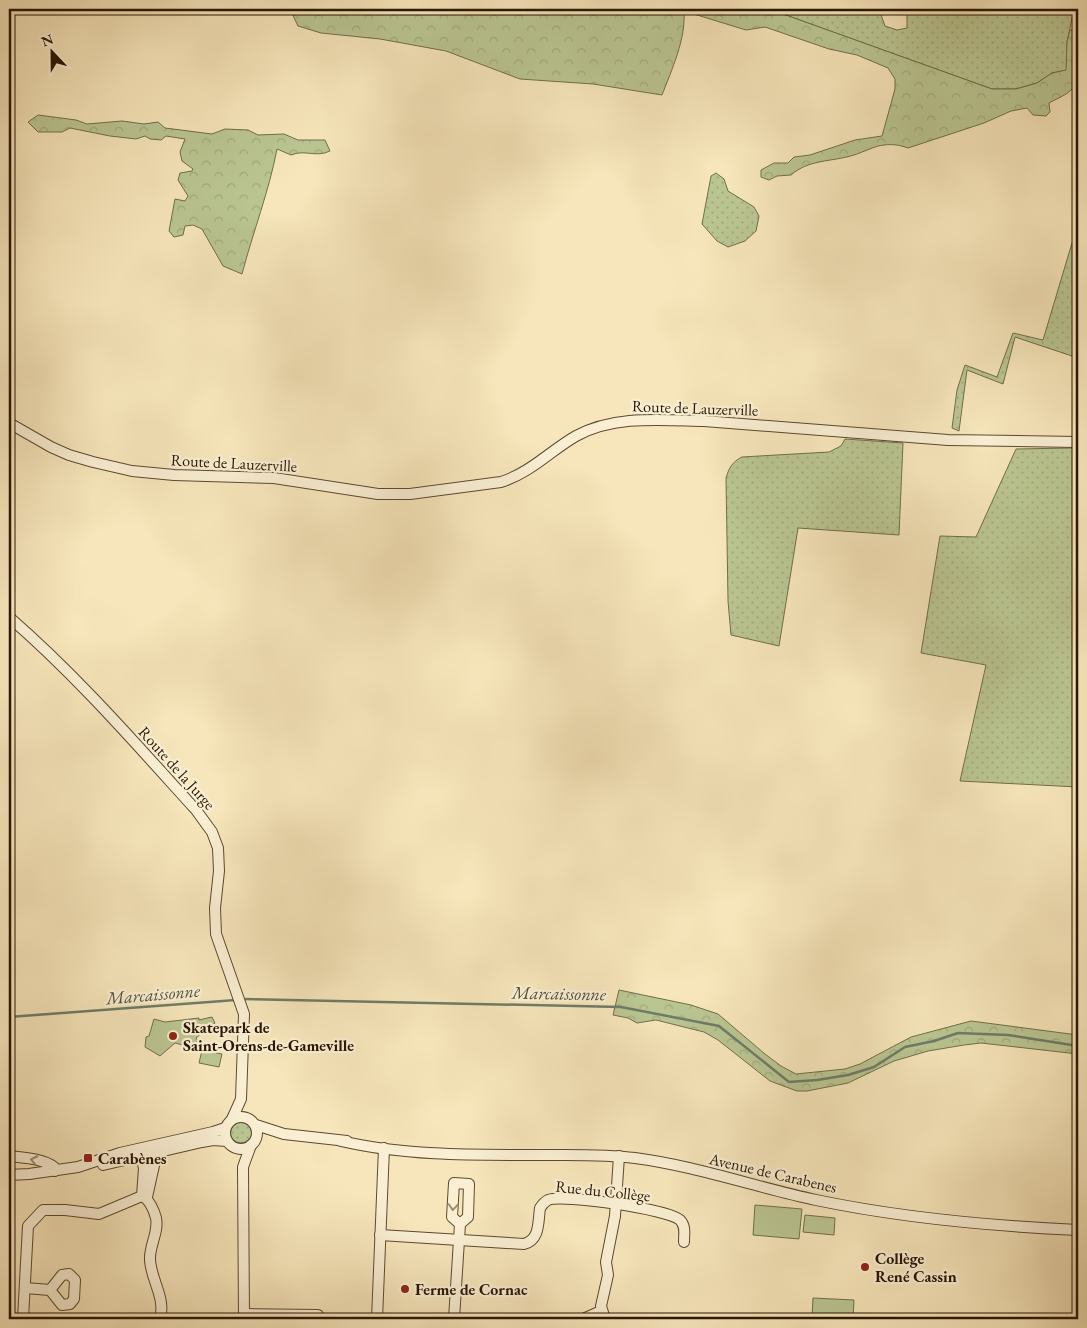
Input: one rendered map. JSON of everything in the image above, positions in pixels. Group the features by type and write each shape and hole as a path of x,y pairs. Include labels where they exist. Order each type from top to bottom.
{"street":[{"name":"Route de Lauzerville","path":"9,423 60,451 112,467 174,475 274,478 354,492 385,494 448,490 494,484 511,479 530,469 576,436 599,427 623,422 674,420 975,441 1078,442"},
{"name":"Route de la Jurge","path":"9,617 69,672 196,810 216,840 219,858 215,908 216,934 242,1008 245,1025 241,1099 232,1118"},
{"name":"Route de la Jurge","path":"241,1099 253,1122"},
{"path":"243,1167 224,1135 225,1128 232,1118 244,1116 253,1122 257,1134 243,1167 244,1317 318,1315"},
{"name":"Avenue de Carabenes","path":"253,1122 284,1134"},
{"path":"144,1152 225,1128"},
{"name":"Avenue de Carabenes","path":"253,1144 267,1136 284,1134 341,1141 362,1146 432,1153 619,1156 683,1167 813,1199 879,1212 953,1222 1078,1230"},
{"path":"9,1175 55,1171 78,1167 120,1153 157,1152 213,1140 230,1144 240,1149 253,1144"},
{"name":"Avenue de Carabenes","path":"341,1141 361,1141 432,1148 460,1153"},
{"path":"377,1319 384,1148"},
{"path":"144,1152 145,1197 156,1218 150,1258 163,1310 160,1319"},
{"path":"145,1197 157,1152"},
{"path":"9,1156 34,1159 51,1164 55,1171"},
{"path":"583,1319 605,1315 601,1301 608,1275 606,1262 616,1204 619,1156"},
{"path":"23,1319 28,1226 43,1210 65,1210 99,1214 145,1197"},
{"name":"Rue du Collège","path":"380,1235 524,1244 535,1237 540,1208 548,1200 562,1199 616,1204 674,1216 683,1224 684,1242"},
{"path":"454,1319 460,1224"},
{"path":"25,1288 50,1290"}],"green space":[{"path":"290,9 769,9 992,89 1016,89 1037,83 1052,73 1066,70 1067,42 1070,30 1076,30 1079,69 1072,89 1049,103 1050,112 1046,116 1033,115 1027,108 1011,111 984,123 908,148 899,145 880,146 858,154 813,163 791,175 777,176 769,180 761,177 761,170 774,163 788,163 794,157 810,155 855,140 882,136 895,89 895,79 888,68 857,55 829,49 765,27 746,30 684,11 681,43 662,95 593,84 520,79 446,51 380,39 321,33 298,26"},
{"path":"769,9 879,9 885,26 897,30 907,28 907,9 1074,9 1067,42 1067,70 1052,73 1037,83 1016,89 992,89"},
{"path":"38,115 76,120 87,124 122,121 144,124 158,122 165,128 212,134 225,129 248,130 258,135 284,134 298,140 325,140 330,151 320,154 296,153 291,155 277,149 270,180 242,274 223,266 202,229 193,225 185,226 183,235 174,237 169,231 175,199 185,201 188,196 178,180 180,173 192,171 193,169 182,161 180,152 185,139 166,136 161,140 150,139 145,136 136,139 70,128 62,132 38,132 28,122"},
{"path":"716,173 724,179 728,191 754,207 759,216 756,231 745,241 728,247 717,241 702,224 711,176"},
{"path":"1078,223 1078,358 1015,337 1003,384 967,370 959,431 952,428 957,390 965,365 997,377 1013,333 1043,340"},
{"path":"845,439 903,443 899,535 798,528 779,646 731,635 728,601 726,478 730,468 733,463 742,457 829,452 841,446"},
{"path":"1016,449 1078,449 1078,787 960,781 986,665 921,653 940,536 976,537"},
{"path":"619,990 691,1005 718,1014 765,1054 796,1074 845,1069 860,1064 911,1037 971,1021 1078,1035 1078,1054 981,1043 964,1045 928,1051 894,1061 848,1083 807,1091 797,1091 770,1081 718,1040 704,1032 656,1020 637,1023 628,1018 613,1015"},
{"name":"Skatepark de Saint-Orens-de-Gameville","path":"212,1017 215,1023 207,1029 202,1028 203,1032 196,1038 198,1041 194,1043 187,1041 183,1045 175,1043 160,1056 145,1047 146,1037 149,1036 154,1019 165,1022 199,1018 199,1020"},
{"path":"202,1050 222,1054 219,1067 199,1063"},
{"path":"241,1121 251,1128 252,1132 245,1142 241,1143 231,1136 230,1132 237,1122"},
{"path":"755,1205 802,1209 799,1239 753,1235"},
{"path":"805,1215 835,1218 834,1235 803,1232"},
{"path":"813,1298 854,1300 853,1319 812,1319"}],"waterway":[{"name":"Marcaissonne","path":"242,999 621,1007 719,1026 789,1082 848,1075 874,1067 905,1047 934,1041 958,1033 1008,1035 1078,1046"},
{"name":"Marcaissonne","path":"9,1017 236,1000"}],"place":[{"name":"Skatepark de Saint-Orens-de-Gameville","path":"173,1036"},
{"name":"Carabènes","path":"88,1158"},
{"name":"Collège René Cassin","path":"865,1267"},
{"name":"Ferme de Cornac","path":"405,1289"}]}
